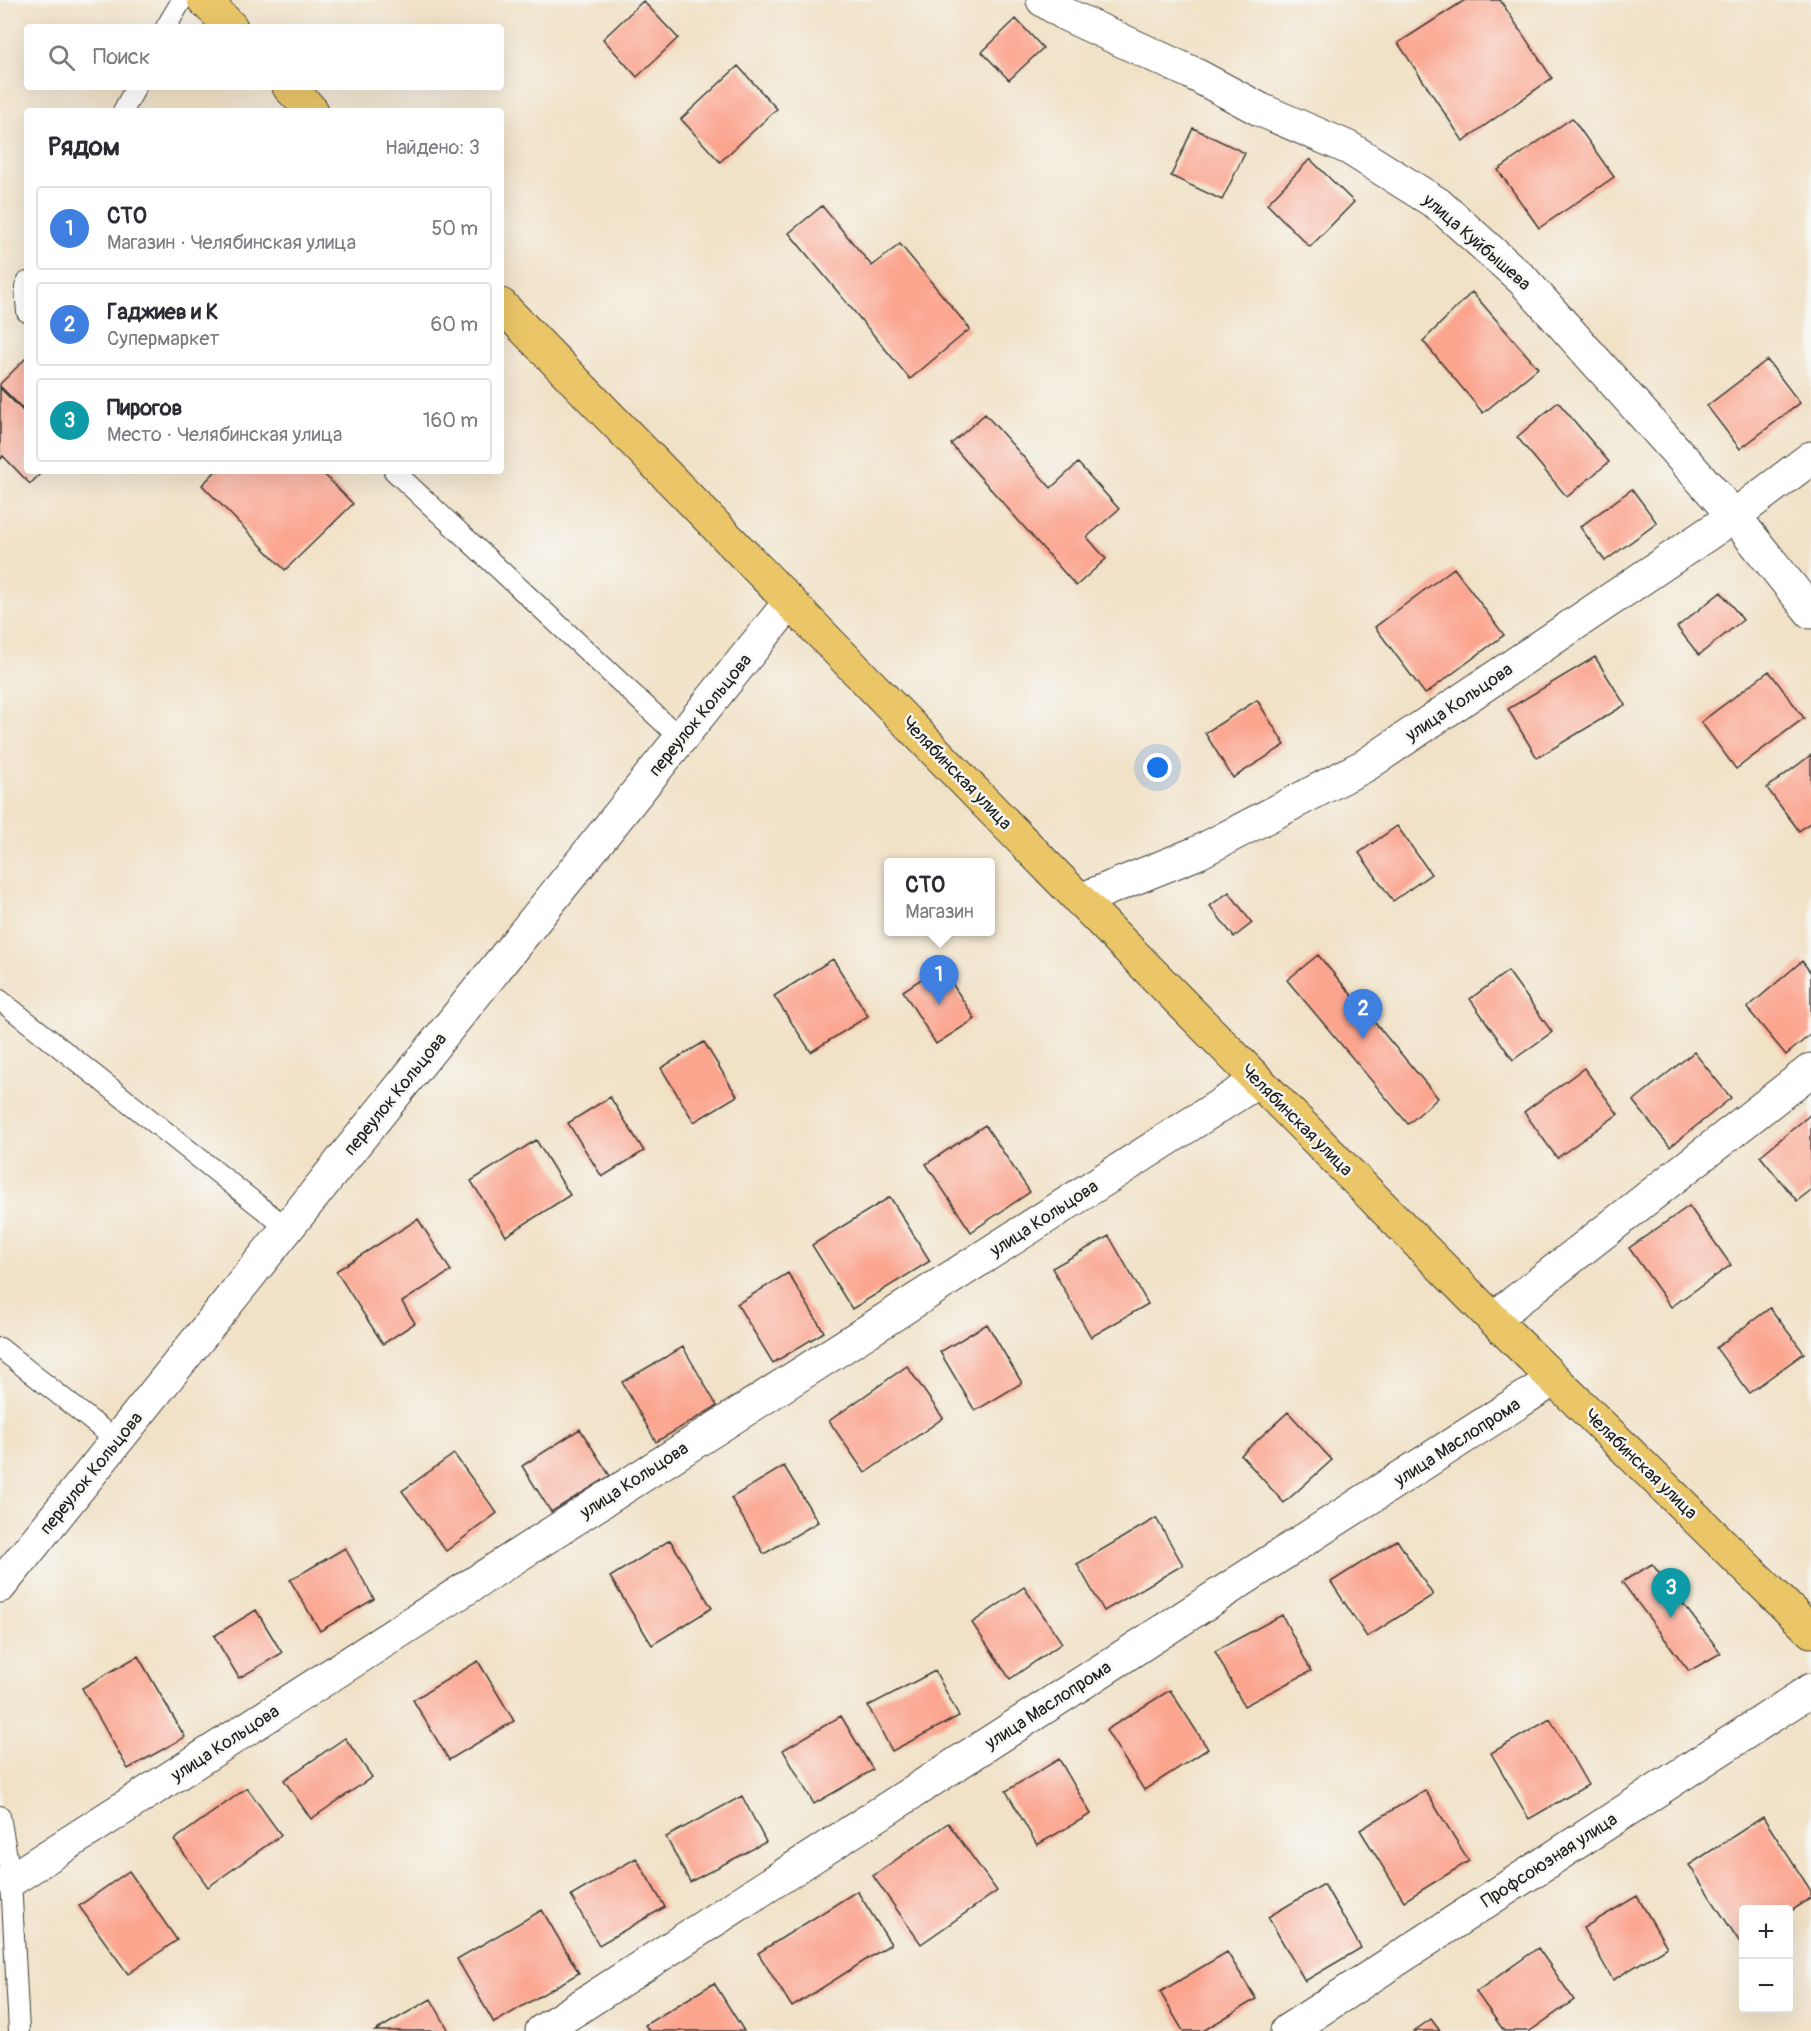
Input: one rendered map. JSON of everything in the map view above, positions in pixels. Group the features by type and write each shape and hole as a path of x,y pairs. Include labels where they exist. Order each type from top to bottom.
{"main road":[{"path":"204,0 228,24"},
{"path":"292,90 309,108"},
{"name":"Челябинская улица","path":"504,308 1080,900 1493,1319 1811,1631"}],"street":[{"name":"улица Куйбышева","path":"1043,0 1067,15 1192,73 1261,110 1349,148 1438,204 1523,280 1734,516 1811,612"},
{"name":"улица Кольцова","path":"1080,900 1197,853 1365,765 1734,516 1811,458"},
{"name":"переулок Кольцова","path":"0,1586 790,602"},
{"path":"1493,1319 1811,1070"},
{"name":"улица Кольцова","path":"11,1880 1258,1081"},
{"name":"улица Маслопрома","path":"542,2031 1554,1379"},
{"name":"Профсоюзная улица","path":"1287,2031 1811,1690"}],"lane":[{"path":"168,24 182,0"},
{"path":"125,108 134,90"},
{"path":"397,474 681,739"},
{"path":"0,1000 287,1228"},
{"path":"0,1348 117,1441"},
{"path":"0,1816 11,1880 19,2031"}],"building":[{"path":"1465,0 1500,0 1552,78 1463,141 1398,43"},
{"path":"643,1 678,38 637,77 603,39"},
{"path":"1016,19 1043,48 1009,80 982,52"},
{"path":"738,66 777,109 720,162 681,119"},
{"path":"1572,118 1614,177 1539,228 1498,170"},
{"path":"1193,128 1245,153 1222,200 1171,176"},
{"path":"1310,159 1354,202 1310,247 1267,204"},
{"path":"822,206 872,266 900,244 970,329 910,379 789,233"},
{"path":"1472,292 1538,368 1483,413 1423,341"},
{"path":"24,360 24,410 0,386"},
{"path":"1767,360 1800,403 1740,449 1707,406"},
{"path":"0,388 24,412 24,474 40,474 30,484 3,456 0,460"},
{"path":"1558,402 1609,462 1567,497 1517,437"},
{"path":"985,414 1051,488 1078,463 1119,509 1087,537 1106,559 1076,586 951,444"},
{"path":"213,474 324,474 353,504 285,570 202,485"},
{"path":"1632,489 1657,523 1605,561 1580,527"},
{"path":"1454,568 1504,635 1425,694 1375,627"},
{"path":"1721,592 1743,620 1699,655 1677,627"},
{"path":"1595,657 1625,705 1537,758 1508,709"},
{"path":"1769,671 1804,718 1736,769 1701,722"},
{"path":"1257,700 1285,745 1233,778 1205,733"},
{"path":"1811,755 1811,822 1799,831 1767,788"},
{"path":"1397,826 1431,874 1393,901 1359,853"},
{"path":"1229,892 1252,923 1234,937 1210,906"},
{"path":"1318,955 1438,1098 1408,1124 1287,980"},
{"path":"833,959 868,1016 811,1052 774,996"},
{"path":"1802,961 1811,973 1811,1034 1786,1055 1747,1008"},
{"path":"941,966 975,1019 936,1044 903,991"},
{"path":"1508,971 1552,1032 1513,1060 1470,999"},
{"path":"704,1042 737,1096 694,1122 661,1068"},
{"path":"1694,1052 1731,1098 1670,1147 1633,1101"},
{"path":"1584,1068 1618,1114 1557,1158 1524,1112"},
{"path":"610,1097 644,1151 602,1177 568,1123"},
{"path":"1811,1114 1811,1190 1797,1201 1760,1156"},
{"path":"985,1125 1030,1192 971,1232 926,1164"},
{"path":"536,1140 570,1195 506,1236 471,1181"},
{"path":"890,1197 930,1261 852,1309 812,1245"},
{"path":"1689,1206 1731,1265 1671,1307 1629,1248"},
{"path":"418,1219 451,1271 402,1302 415,1323 383,1344 336,1271"},
{"path":"1109,1236 1148,1304 1091,1337 1052,1268"},
{"path":"788,1273 824,1332 773,1363 737,1304"},
{"path":"1770,1308 1804,1353 1749,1393 1716,1348"},
{"path":"987,1324 1022,1383 975,1411 940,1352"},
{"path":"683,1347 717,1406 656,1442 622,1382"},
{"path":"907,1366 943,1418 865,1473 829,1421"},
{"path":"1288,1412 1332,1460 1284,1503 1241,1455"},
{"path":"580,1429 610,1476 551,1512 522,1466"},
{"path":"454,1454 497,1513 446,1551 402,1491"},
{"path":"784,1466 818,1522 764,1554 731,1498"},
{"path":"1156,1518 1183,1565 1104,1611 1077,1564"},
{"path":"670,1540 712,1608 652,1645 610,1577"},
{"path":"1397,1540 1433,1595 1367,1637 1331,1582"},
{"path":"345,1548 374,1599 320,1631 290,1580"},
{"path":"1652,1564 1721,1653 1689,1671 1622,1582"},
{"path":"1024,1587 1062,1643 1010,1679 972,1623"},
{"path":"256,1610 282,1653 239,1678 214,1636"},
{"path":"1282,1615 1311,1671 1244,1706 1215,1651"},
{"path":"138,1656 185,1737 128,1769 82,1688"},
{"path":"478,1661 514,1721 449,1760 413,1700"},
{"path":"935,1671 959,1716 892,1751 868,1706"},
{"path":"1170,1690 1208,1749 1144,1790 1106,1730"},
{"path":"841,1716 873,1770 814,1804 783,1750"},
{"path":"1550,1719 1588,1785 1529,1819 1491,1753"},
{"path":"345,1738 372,1777 311,1819 284,1780"},
{"path":"1059,1759 1091,1814 1037,1845 1006,1791"},
{"path":"247,1788 281,1835 208,1887 174,1840"},
{"path":"1425,1790 1469,1861 1404,1901 1360,1830"},
{"path":"742,1796 766,1842 690,1882 666,1837"},
{"path":"1763,1817 1811,1891 1811,1898 1793,1910 1793,1905 1739,1905 1739,1941 1689,1865"},
{"path":"948,1823 997,1891 921,1944 873,1876"},
{"path":"636,1858 665,1907 599,1945 571,1896"},
{"path":"129,1871 177,1940 128,1974 79,1906"},
{"path":"1324,1884 1361,1948 1305,1981 1268,1917"},
{"path":"857,1891 891,1944 792,2007 758,1953"},
{"path":"1637,1896 1667,1947 1613,1980 1583,1928"},
{"path":"542,1910 579,1973 494,2023 457,1959"},
{"path":"1538,1948 1574,2000 1530,2031 1504,2031 1476,1992"},
{"path":"1227,1952 1256,1999 1203,2031 1183,2031 1160,1992"},
{"path":"714,1983 744,2031 649,2031 645,2025"},
{"path":"431,1999 449,2031 375,2031"},
{"path":"1431,2019 1440,2031 1414,2031"}],"place":[{"name":"СТО","path":"939,1005"},
{"name":"Гаджиев и К","path":"1363,1039"},
{"name":"Пирогов","path":"1671,1618"}]}
